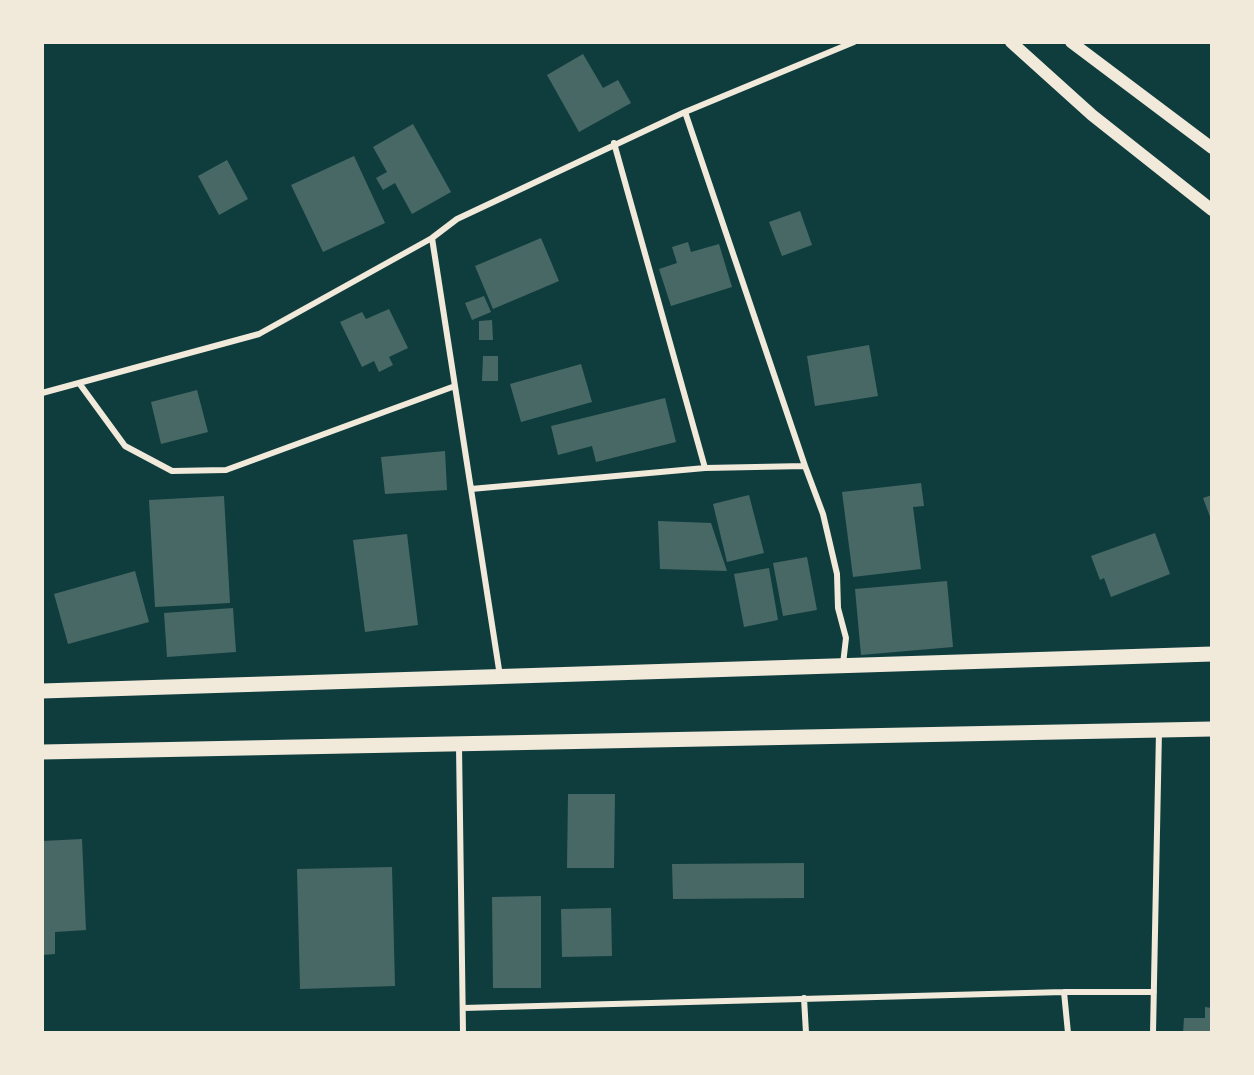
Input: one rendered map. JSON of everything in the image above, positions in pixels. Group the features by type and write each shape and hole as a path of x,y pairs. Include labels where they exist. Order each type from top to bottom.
{"main road":[{"path":"1011,42 1092,115 1212,210"},
{"path":"1071,42 1212,148"},
{"path":"42,691 1212,654"},
{"path":"42,752 459,746 1212,729"}],"street":[{"path":"42,393 259,334 432,238 457,219 684,112 854,42"},
{"path":"684,112 823,514 837,574 838,608 846,638 842,665"},
{"path":"614,144 705,468"},
{"path":"432,238 500,677"},
{"path":"79,383 125,446 172,471 226,470 455,386"},
{"path":"471,489 705,468 805,466"},
{"path":"1153,1033 1159,730"},
{"path":"459,746 463,1033"},
{"path":"463,1008 1064,992 1154,992"},
{"path":"1064,992 1068,1033"},
{"path":"804,999 806,1033"}],"building":[{"path":"583,54 603,88 618,80 631,103 579,132 547,75"},
{"path":"413,124 451,192 412,214 395,183 383,190 376,178 387,172 373,147"},
{"path":"354,156 385,223 323,252 291,185"},
{"path":"227,160 248,199 219,215 198,176"},
{"path":"800,211 812,245 782,256 769,222"},
{"path":"541,238 559,281 493,309 475,266"},
{"path":"688,242 691,252 719,244 732,287 671,306 659,269 677,263 672,247"},
{"path":"484,296 491,312 472,320 465,303"},
{"path":"389,309 408,348 389,357 393,365 379,372 374,361 362,367 340,322 362,312 366,319"},
{"path":"492,320 493,340 479,340 479,321"},
{"path":"869,345 878,396 815,406 807,356"},
{"path":"483,356 498,356 498,381 482,381"},
{"path":"581,364 592,402 521,422 510,384"},
{"path":"197,390 208,432 161,444 151,402"},
{"path":"665,398 676,442 596,462 592,446 558,455 551,426"},
{"path":"445,451 447,490 385,494 381,457"},
{"path":"921,483 924,506 913,507 921,569 853,577 842,492"},
{"path":"749,495 764,553 727,562 713,504"},
{"path":"1212,495 1212,522 1203,498"},
{"path":"224,496 230,603 155,607 149,500"},
{"path":"658,521 711,523 727,571 660,569"},
{"path":"1155,533 1170,574 1111,597 1104,578 1100,580 1091,556"},
{"path":"407,534 418,625 365,632 353,540"},
{"path":"807,557 817,610 783,616 773,563"},
{"path":"769,568 778,620 744,627 734,574"},
{"path":"135,571 149,622 68,644 54,594"},
{"path":"947,581 953,647 861,655 855,589"},
{"path":"233,608 236,652 167,657 164,613"},
{"path":"568,794 615,794 614,868 567,868"},
{"path":"82,839 86,930 55,932 55,954 42,955 42,841"},
{"path":"804,863 804,898 673,899 672,864"},
{"path":"392,867 395,986 300,989 297,869"},
{"path":"541,896 541,988 493,988 492,897"},
{"path":"611,908 612,956 562,957 561,909"},
{"path":"1205,1007 1212,1008 1212,1033 1183,1033 1184,1018 1205,1018"}]}
